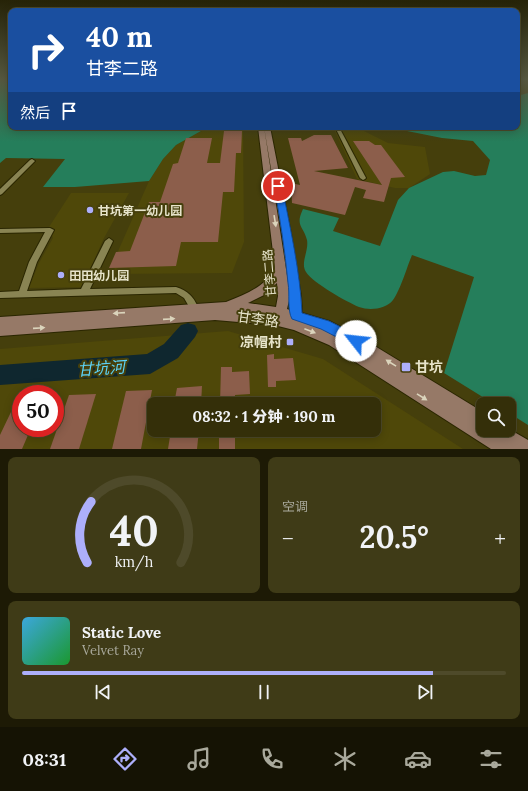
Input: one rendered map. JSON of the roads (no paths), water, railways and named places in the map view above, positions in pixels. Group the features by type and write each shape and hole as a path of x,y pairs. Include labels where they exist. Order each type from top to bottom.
{"main road":[{"name":"甘李二路","path":"261,130 284,296 280,317"},
{"name":"甘李二路","path":"268,130 289,245 295,293 294,320"},
{"path":"228,306 262,292 274,282 281,269"},
{"name":"甘李路","path":"0,322 194,307 228,306 325,325 356,341 476,417"},
{"name":"甘李路","path":"0,331 215,315 280,317"},
{"name":"甘李路","path":"294,320 315,333 349,350 505,449"},
{"path":"509,437 528,449"}],"street":[{"path":"339,130 363,178"},
{"path":"0,193 32,161"},
{"path":"0,231 50,230 33,262 22,294"},
{"path":"84,292 108,241"},
{"path":"0,295 176,290 184,293 190,299 194,307"}],"waterway":[{"name":"甘坑河","path":"0,375 150,364 171,351 188,331"}],"place":[{"name":"甘坑第一幼儿园","path":"90,210"},
{"name":"田田幼儿园","path":"61,275"},
{"name":"凉帽村","path":"290,342"},
{"name":"甘坑","path":"406,367"}]}
